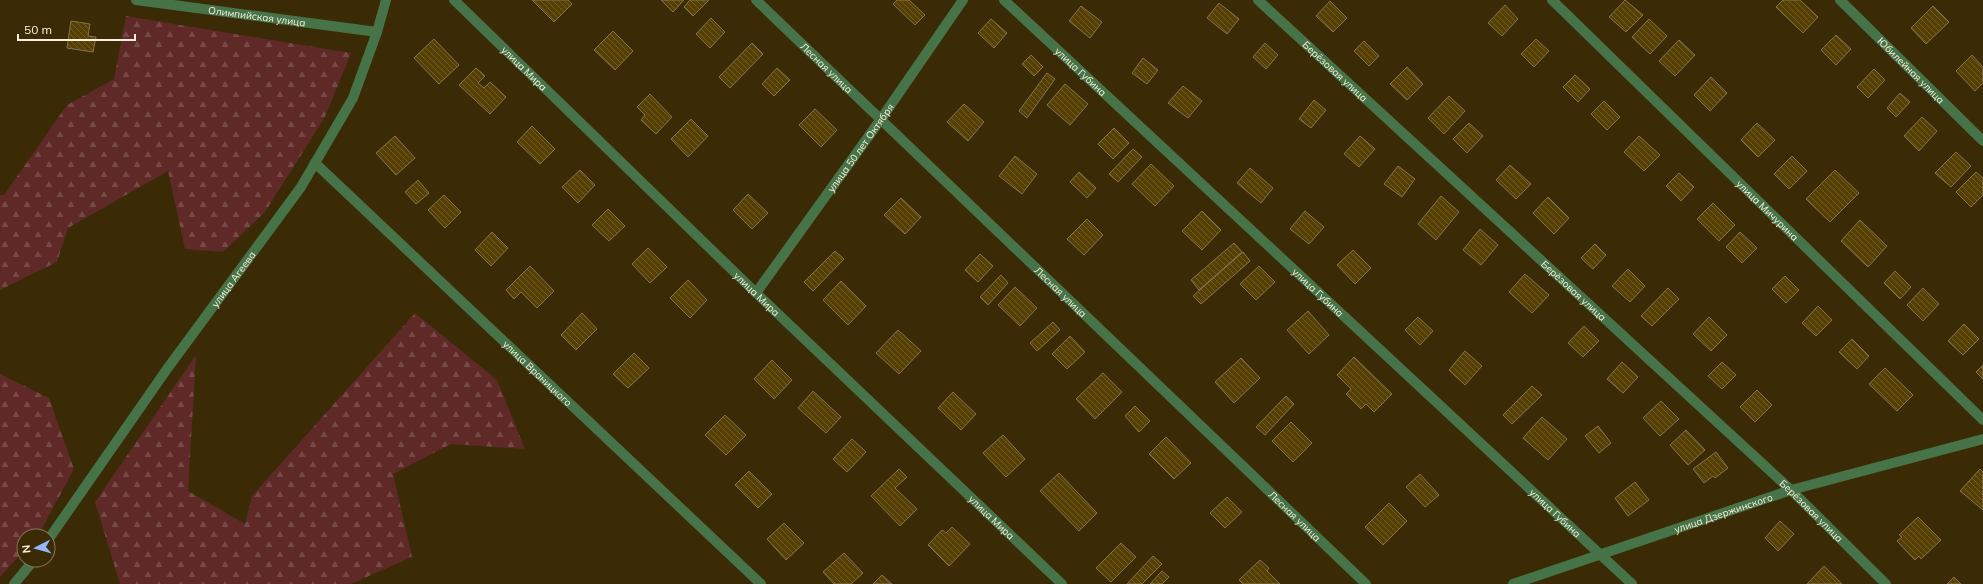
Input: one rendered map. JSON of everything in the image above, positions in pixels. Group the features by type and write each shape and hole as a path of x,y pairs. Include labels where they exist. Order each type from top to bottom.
{"street":[{"name":"Олимпийская улица","path":"136,0 377,32"},
{"name":"улица Агеева","path":"56,529 167,369 301,187 353,98 377,32 386,0"},
{"name":"улица Мира","path":"454,0 756,293 1062,584"},
{"name":"Лесная улица","path":"756,0 1366,584"},
{"name":"улица 50 лет Октября","path":"756,293 881,119 963,0"},
{"name":"улица Губина","path":"1004,0 1601,553 1632,584"},
{"name":"Берёзовая улица","path":"1258,0 1791,490 1886,584"},
{"name":"улица Мичурина","path":"1552,0 1983,420"},
{"name":"Юбилейная улица","path":"1840,0 1983,141"},
{"name":"улица Враницкого","path":"315,163 761,584"},
{"name":"улица Дзержинского","path":"1513,584 1791,490 1983,439"},
{"path":"14,584 27,568"}],"green space":[{"path":"126,16 351,53 325,117 265,212 223,252 185,249 168,171 68,228 57,262 0,290 0,195 4,195 67,105 114,79"},
{"path":"415,313 497,380 525,449 451,444 393,474 412,557 351,584 120,584 95,502 196,355 188,491 245,524 252,496"},
{"path":"0,374 49,398 74,469 42,528 16,528 16,559 0,577"}],"building":[{"path":"532,0 568,0 572,4 554,22"},
{"path":"661,0 684,0 673,12"},
{"path":"690,0 709,0 693,16 684,7"},
{"path":"897,0 909,0 925,15 915,25 893,4"},
{"path":"1625,0 1643,15 1626,32 1609,17"},
{"path":"1783,0 1800,0 1818,17 1803,33 1776,7"},
{"path":"1330,1 1347,18 1333,32 1316,16"},
{"path":"1219,3 1239,19 1227,34 1207,18"},
{"path":"1505,5 1518,19 1502,36 1488,23"},
{"path":"1081,6 1102,22 1090,38 1069,21"},
{"path":"1933,6 1949,22 1926,44 1911,28"},
{"path":"711,18 725,32 710,48 696,34"},
{"path":"991,19 1007,33 994,48 978,33"},
{"path":"1649,19 1667,36 1650,54 1632,37"},
{"path":"71,21 90,24 88,36 96,37 93,52 67,48"},
{"path":"613,31 633,51 615,70 594,50"},
{"path":"1836,35 1851,49 1836,65 1821,50"},
{"path":"434,39 459,65 439,84 414,58"},
{"path":"1536,39 1549,51 1534,67 1521,54"},
{"path":"1679,40 1695,55 1675,76 1659,61"},
{"path":"1364,41 1379,56 1369,66 1354,51"},
{"path":"752,43 763,54 730,88 719,77"},
{"path":"1265,43 1278,55 1266,69 1253,57"},
{"path":"1031,55 1043,67 1034,76 1022,64"},
{"path":"1972,55 1983,67 1983,83 1975,91 1956,71"},
{"path":"1143,58 1158,70 1147,84 1132,73"},
{"path":"1407,67 1423,84 1407,100 1390,84"},
{"path":"476,68 485,76 478,83 484,88 490,82 506,97 490,114 459,85"},
{"path":"777,68 790,80 774,96 762,84"},
{"path":"1874,69 1885,80 1868,98 1857,87"},
{"path":"1047,73 1055,79 1027,118 1019,111"},
{"path":"1575,75 1590,89 1578,102 1563,87"},
{"path":"1711,77 1727,93 1710,111 1694,95"},
{"path":"1065,84 1088,104 1070,125 1047,105"},
{"path":"1183,86 1202,101 1188,118 1168,103"},
{"path":"1900,93 1910,102 1896,117 1887,108"},
{"path":"650,94 672,117 656,134 641,120 645,115 637,107"},
{"path":"1449,96 1465,111 1444,134 1428,118"},
{"path":"1314,100 1326,110 1311,128 1299,119"},
{"path":"1604,101 1620,117 1607,130 1591,114"},
{"path":"964,104 984,122 968,141 947,122"},
{"path":"815,109 837,130 821,147 799,125"},
{"path":"1922,117 1937,131 1919,151 1904,136"},
{"path":"691,119 708,136 688,157 671,139"},
{"path":"1469,123 1483,136 1467,153 1453,139"},
{"path":"1757,123 1775,140 1758,157 1741,140"},
{"path":"532,126 555,149 540,164 517,142"},
{"path":"1114,128 1129,143 1113,159 1098,144"},
{"path":"395,136 415,158 396,175 376,153"},
{"path":"1360,136 1375,149 1359,167 1344,154"},
{"path":"1639,136 1660,155 1644,171 1624,152"},
{"path":"1133,149 1142,157 1118,182 1109,174"},
{"path":"1956,152 1971,166 1951,187 1935,173"},
{"path":"1015,156 1037,174 1022,194 999,176"},
{"path":"1792,156 1807,171 1789,189 1774,174"},
{"path":"1151,164 1174,186 1155,206 1132,184"},
{"path":"1510,165 1531,184 1516,199 1496,180"},
{"path":"1398,166 1415,179 1402,197 1384,184"},
{"path":"1250,168 1273,188 1261,203 1237,183"},
{"path":"580,170 595,185 578,203 562,187"},
{"path":"1835,170 1859,193 1830,222 1806,199"},
{"path":"1079,172 1096,188 1087,198 1070,182"},
{"path":"1976,172 1983,178 1983,195 1971,207 1956,192"},
{"path":"1679,173 1694,187 1681,201 1666,186"},
{"path":"418,180 429,193 416,204 405,192"},
{"path":"748,194 768,213 752,229 733,210"},
{"path":"444,195 461,212 445,228 428,210"},
{"path":"1441,196 1459,212 1436,240 1418,224"},
{"path":"1548,197 1569,218 1554,234 1533,213"},
{"path":"901,198 921,217 905,234 884,215"},
{"path":"1713,203 1735,225 1719,241 1697,219"},
{"path":"608,209 625,226 609,241 592,225"},
{"path":"1202,211 1221,230 1202,250 1182,231"},
{"path":"1305,211 1324,227 1309,244 1290,229"},
{"path":"1087,219 1103,235 1084,255 1067,239"},
{"path":"1860,220 1887,246 1868,267 1841,241"},
{"path":"1480,229 1498,245 1481,265 1463,250"},
{"path":"492,232 508,248 491,266 475,250"},
{"path":"1740,232 1757,248 1742,263 1726,247"},
{"path":"1234,243 1242,252 1199,290 1191,280"},
{"path":"1595,244 1606,255 1593,269 1581,258"},
{"path":"648,248 667,267 650,283 632,264"},
{"path":"1353,250 1371,268 1355,284 1337,265"},
{"path":"835,251 844,259 813,291 804,282"},
{"path":"1243,252 1250,261 1201,304 1193,296"},
{"path":"980,254 993,266 978,282 965,270"},
{"path":"530,266 554,291 537,308 521,292 514,299 506,290"},
{"path":"1259,266 1275,282 1256,300 1240,284"},
{"path":"1628,269 1645,286 1630,302 1612,286"},
{"path":"1895,271 1911,287 1900,299 1884,283"},
{"path":"1525,274 1549,295 1532,313 1509,292"},
{"path":"1001,275 1008,283 988,305 980,297"},
{"path":"1785,276 1799,290 1786,303 1772,289"},
{"path":"688,280 707,300 690,318 670,298"},
{"path":"841,281 866,306 848,325 823,300"},
{"path":"1015,287 1037,308 1020,326 998,305"},
{"path":"1668,288 1679,299 1652,326 1641,316"},
{"path":"1923,288 1939,304 1923,321 1907,305"},
{"path":"1818,306 1832,320 1816,336 1802,323"},
{"path":"1308,311 1329,335 1309,354 1287,330"},
{"path":"582,313 597,329 576,350 561,335"},
{"path":"1418,317 1433,331 1420,345 1405,330"},
{"path":"1709,317 1727,335 1711,351 1693,334"},
{"path":"1053,322 1060,330 1037,351 1030,343"},
{"path":"1964,324 1979,339 1963,355 1948,341"},
{"path":"1584,326 1599,341 1583,357 1568,343"},
{"path":"898,330 921,351 899,374 876,353"},
{"path":"1070,336 1085,352 1067,369 1052,354"},
{"path":"1852,339 1869,356 1857,369 1839,352"},
{"path":"1465,351 1482,366 1465,385 1449,370"},
{"path":"634,353 649,368 628,388 613,374"},
{"path":"1354,357 1392,394 1374,412 1366,404 1361,409 1346,394 1351,389 1337,375"},
{"path":"1241,358 1260,378 1234,403 1215,382"},
{"path":"772,360 792,380 774,399 754,379"},
{"path":"1622,362 1638,377 1623,393 1607,379"},
{"path":"1722,362 1736,375 1722,389 1708,376"},
{"path":"1983,365 1983,379 1976,372"},
{"path":"1885,368 1913,395 1897,411 1869,384"},
{"path":"1103,373 1122,392 1095,419 1076,399"},
{"path":"1532,386 1542,395 1512,424 1503,415"},
{"path":"1757,390 1772,405 1755,422 1740,407"},
{"path":"813,391 841,417 826,433 798,408"},
{"path":"953,392 976,414 961,430 938,408"},
{"path":"1286,396 1294,404 1265,435 1256,427"},
{"path":"1661,401 1679,419 1660,436 1643,418"},
{"path":"1135,406 1150,421 1139,432 1125,416"},
{"path":"725,415 746,435 726,455 705,435"},
{"path":"1542,417 1567,439 1548,460 1523,438"},
{"path":"1291,422 1312,443 1293,462 1272,441"},
{"path":"1598,426 1611,443 1599,453 1585,436"},
{"path":"1686,430 1705,450 1688,465 1670,445"},
{"path":"1003,435 1025,459 1006,477 983,453"},
{"path":"1166,437 1191,463 1174,479 1149,454"},
{"path":"852,439 866,452 847,472 833,459"},
{"path":"1716,452 1728,468 1715,478 1713,476 1704,483 1693,469"},
{"path":"899,469 907,477 895,488 917,509 900,526 871,496"},
{"path":"1980,469 1983,472 1983,510 1960,491"},
{"path":"749,471 772,494 758,508 735,485"},
{"path":"1059,473 1097,513 1079,531 1040,491"},
{"path":"1420,474 1439,495 1425,507 1406,487"},
{"path":"1635,482 1649,500 1628,516 1615,498"},
{"path":"1227,497 1242,512 1225,528 1210,513"},
{"path":"1389,503 1407,521 1383,545 1365,527"},
{"path":"1918,517 1941,540 1921,559 1919,556 1915,560 1897,541 1902,537 1899,535"},
{"path":"1780,521 1794,534 1778,551 1765,538"},
{"path":"784,523 804,543 786,560 767,539"},
{"path":"952,527 970,544 949,566 928,545 942,530 946,533"},
{"path":"1121,543 1136,557 1111,582 1096,568"},
{"path":"844,553 863,573 851,584 834,584 823,572"},
{"path":"1153,556 1162,564 1142,584 1127,584"},
{"path":"1260,560 1269,568 1267,571 1280,584 1243,584 1239,580"},
{"path":"1824,566 1842,584 1807,584"},
{"path":"1162,571 1169,577 1162,584 1150,584"},
{"path":"882,575 892,584 873,584"},
{"path":"1954,577 1961,584 1947,584"}]}
